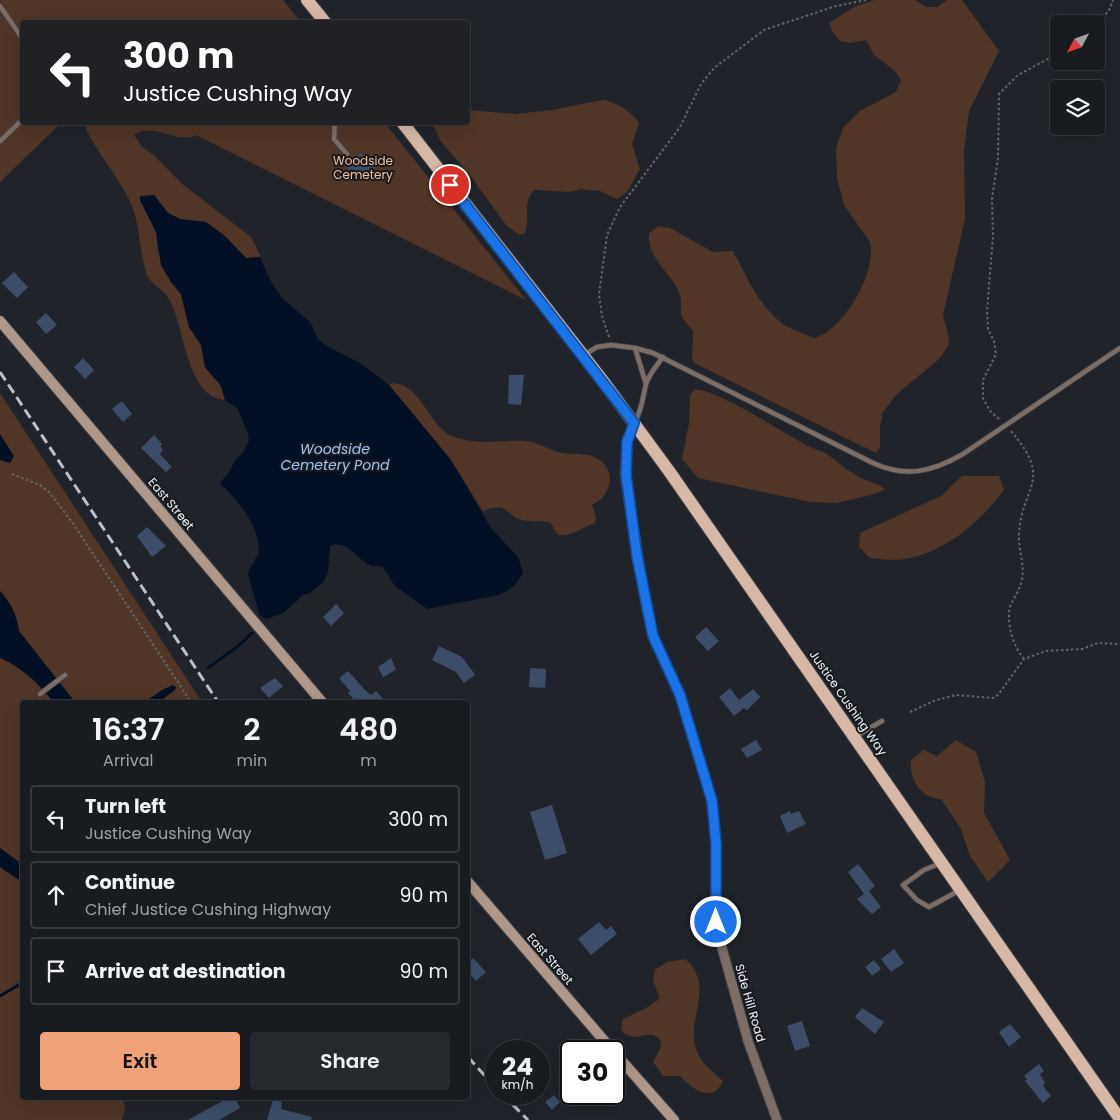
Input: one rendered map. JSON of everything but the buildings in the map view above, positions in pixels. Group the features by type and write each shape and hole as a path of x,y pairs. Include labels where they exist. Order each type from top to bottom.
{"main road":[{"path":"307,0 323,20"},
{"name":"Justice Cushing Way","path":"404,125 634,423 1120,1119"},
{"name":"East Street","path":"0,321 320,700"},
{"name":"East Street","path":"470,884 604,1040"},
{"name":"East Street","path":"625,1064 674,1120"}],"street":[{"name":"Side Hill Road","path":"634,423 627,442 626,475 648,616 653,636 680,695 712,801 716,843 717,930 748,1041 777,1120"}],"lane":[{"path":"0,6 20,35"},
{"path":"0,141 20,122"},
{"path":"334,125 334,139 347,154"},
{"path":"583,356 597,347 611,345 635,348 663,357 873,463 893,471 912,473 938,468 963,454 1120,348"},
{"path":"635,348 646,384"},
{"path":"634,423 642,408 646,384 654,368 663,357"},
{"path":"40,694 65,675"},
{"path":"855,737 882,721"},
{"path":"942,862 924,870 903,886 917,900 929,908 961,889"}],"path":[{"path":"611,345 599,295 607,235 620,207 680,127 701,84 714,68 764,30 836,6 866,0"},
{"path":"1105,16 1110,10 1113,0"},
{"path":"1024,659 1017,651 1013,639 1011,606 1022,580 1020,520 1033,481 1034,468 1020,442 1006,425 990,411 982,398 983,380 996,354 994,342 988,329 987,312 993,236 992,199 998,158 999,94 1018,75 1050,58"},
{"path":"12,474 40,485 49,492 72,522 190,700"},
{"path":"910,712 936,700 956,695 993,698 998,695 1024,659 1046,651 1082,649 1098,643 1120,644"}],"green space":[{"path":"0,0 283,0 299,20 20,20 20,125 59,125 0,182"},
{"path":"875,0 915,0 927,7 937,7 947,0 962,0 999,51 969,111 964,151 965,219 943,315 949,339 948,346 939,359 897,394 883,412 880,426 880,448 876,453 696,364 692,360 693,331 681,315 681,297 671,279 655,258 649,242 649,233 659,226 670,228 713,252 733,251 762,303 778,320 788,327 814,338 825,333 836,324 856,298 869,268 871,254 870,242 844,205 837,178 836,148 843,128 860,111 896,92 901,80 895,71 874,55 866,40 850,43 840,41 832,31 829,23 856,6"},
{"path":"602,100 612,102 623,108 639,123 632,144 640,169 627,192 617,199 600,191 582,189 569,192 534,190 528,200 526,229 524,234 518,234 506,225 472,178 440,140 434,127 437,125 470,125 470,110 516,114 552,110"},
{"name":"Woodside Cemetery","path":"85,125 387,125 526,300 196,135 181,137 157,131 142,131 134,135 142,147 155,156 181,183 251,237 260,255 260,257 246,258 226,237 206,222 180,219 168,213 154,195 140,200 156,232 158,252 171,282 181,294 189,327 201,345 205,367 221,386 225,400 212,396 202,387 194,374 169,299 148,276 136,218 130,201"},
{"path":"393,383 404,386 412,392 439,426 457,438 482,442 526,441 558,452 588,455 598,459 606,466 610,482 605,495 592,505 596,517 595,523 572,533 558,535 550,522 522,520 498,507 483,511 451,460 389,385"},
{"path":"694,390 704,391 733,403 808,446 825,453 857,476 880,485 885,490 836,503 810,502 698,478 682,459 689,423 690,395"},
{"path":"0,393 201,700 20,700 20,1100 123,1100 125,1109 122,1120 0,1120"},
{"path":"962,476 999,476 1004,490 973,524 948,543 934,550 901,560 870,558 859,547 860,533 941,496"},
{"path":"956,740 976,752 985,782 984,813 1010,860 988,882 970,856 961,829 941,799 934,798 922,791 917,786 912,774 911,760 924,750 937,756"},
{"path":"686,959 695,971 699,983 694,1031 695,1043 701,1060 723,1081 713,1092 702,1092 680,1076 663,1076 653,1062 660,1049 661,1041 651,1035 632,1037 626,1035 621,1030 623,1019 648,1007 660,998 653,981 655,970 667,962"}],"water":[{"name":"Woodside Cemetery Pond","path":"154,195 168,213 180,219 206,222 226,237 246,258 260,257 270,280 282,298 310,322 318,339 325,345 360,363 389,385 451,460 491,528 518,557 523,572 514,586 496,595 427,609 395,586 383,567 370,565 345,547 335,544 330,546 328,573 323,582 310,593 303,595 283,613 267,619 260,616 248,575 259,553 256,533 241,506 220,483 230,471 235,460 243,453 249,441 248,433 237,408 225,400 221,386 205,367 201,345 189,327 181,294 161,265 156,232 140,200 140,196"},
{"path":"0,434 14,456 10,463 0,460"},
{"path":"0,591 13,610 19,631 73,700 51,700 30,677 16,666 0,658"},
{"path":"173,685 176,687 175,690 162,700 148,700"},
{"path":"0,848 20,863 20,881 0,867"}],"waterway":[{"path":"208,668 252,633"},
{"path":"0,996 20,984"}],"railway":[{"path":"0,372 217,700"},
{"path":"470,1059 485,1076"},
{"path":"513,1105 528,1120"}],"route":[{"path":"450,185 634,423 627,442 626,485 632,510 637,556 653,636 680,695 712,801 716,843 716,922"}]}
